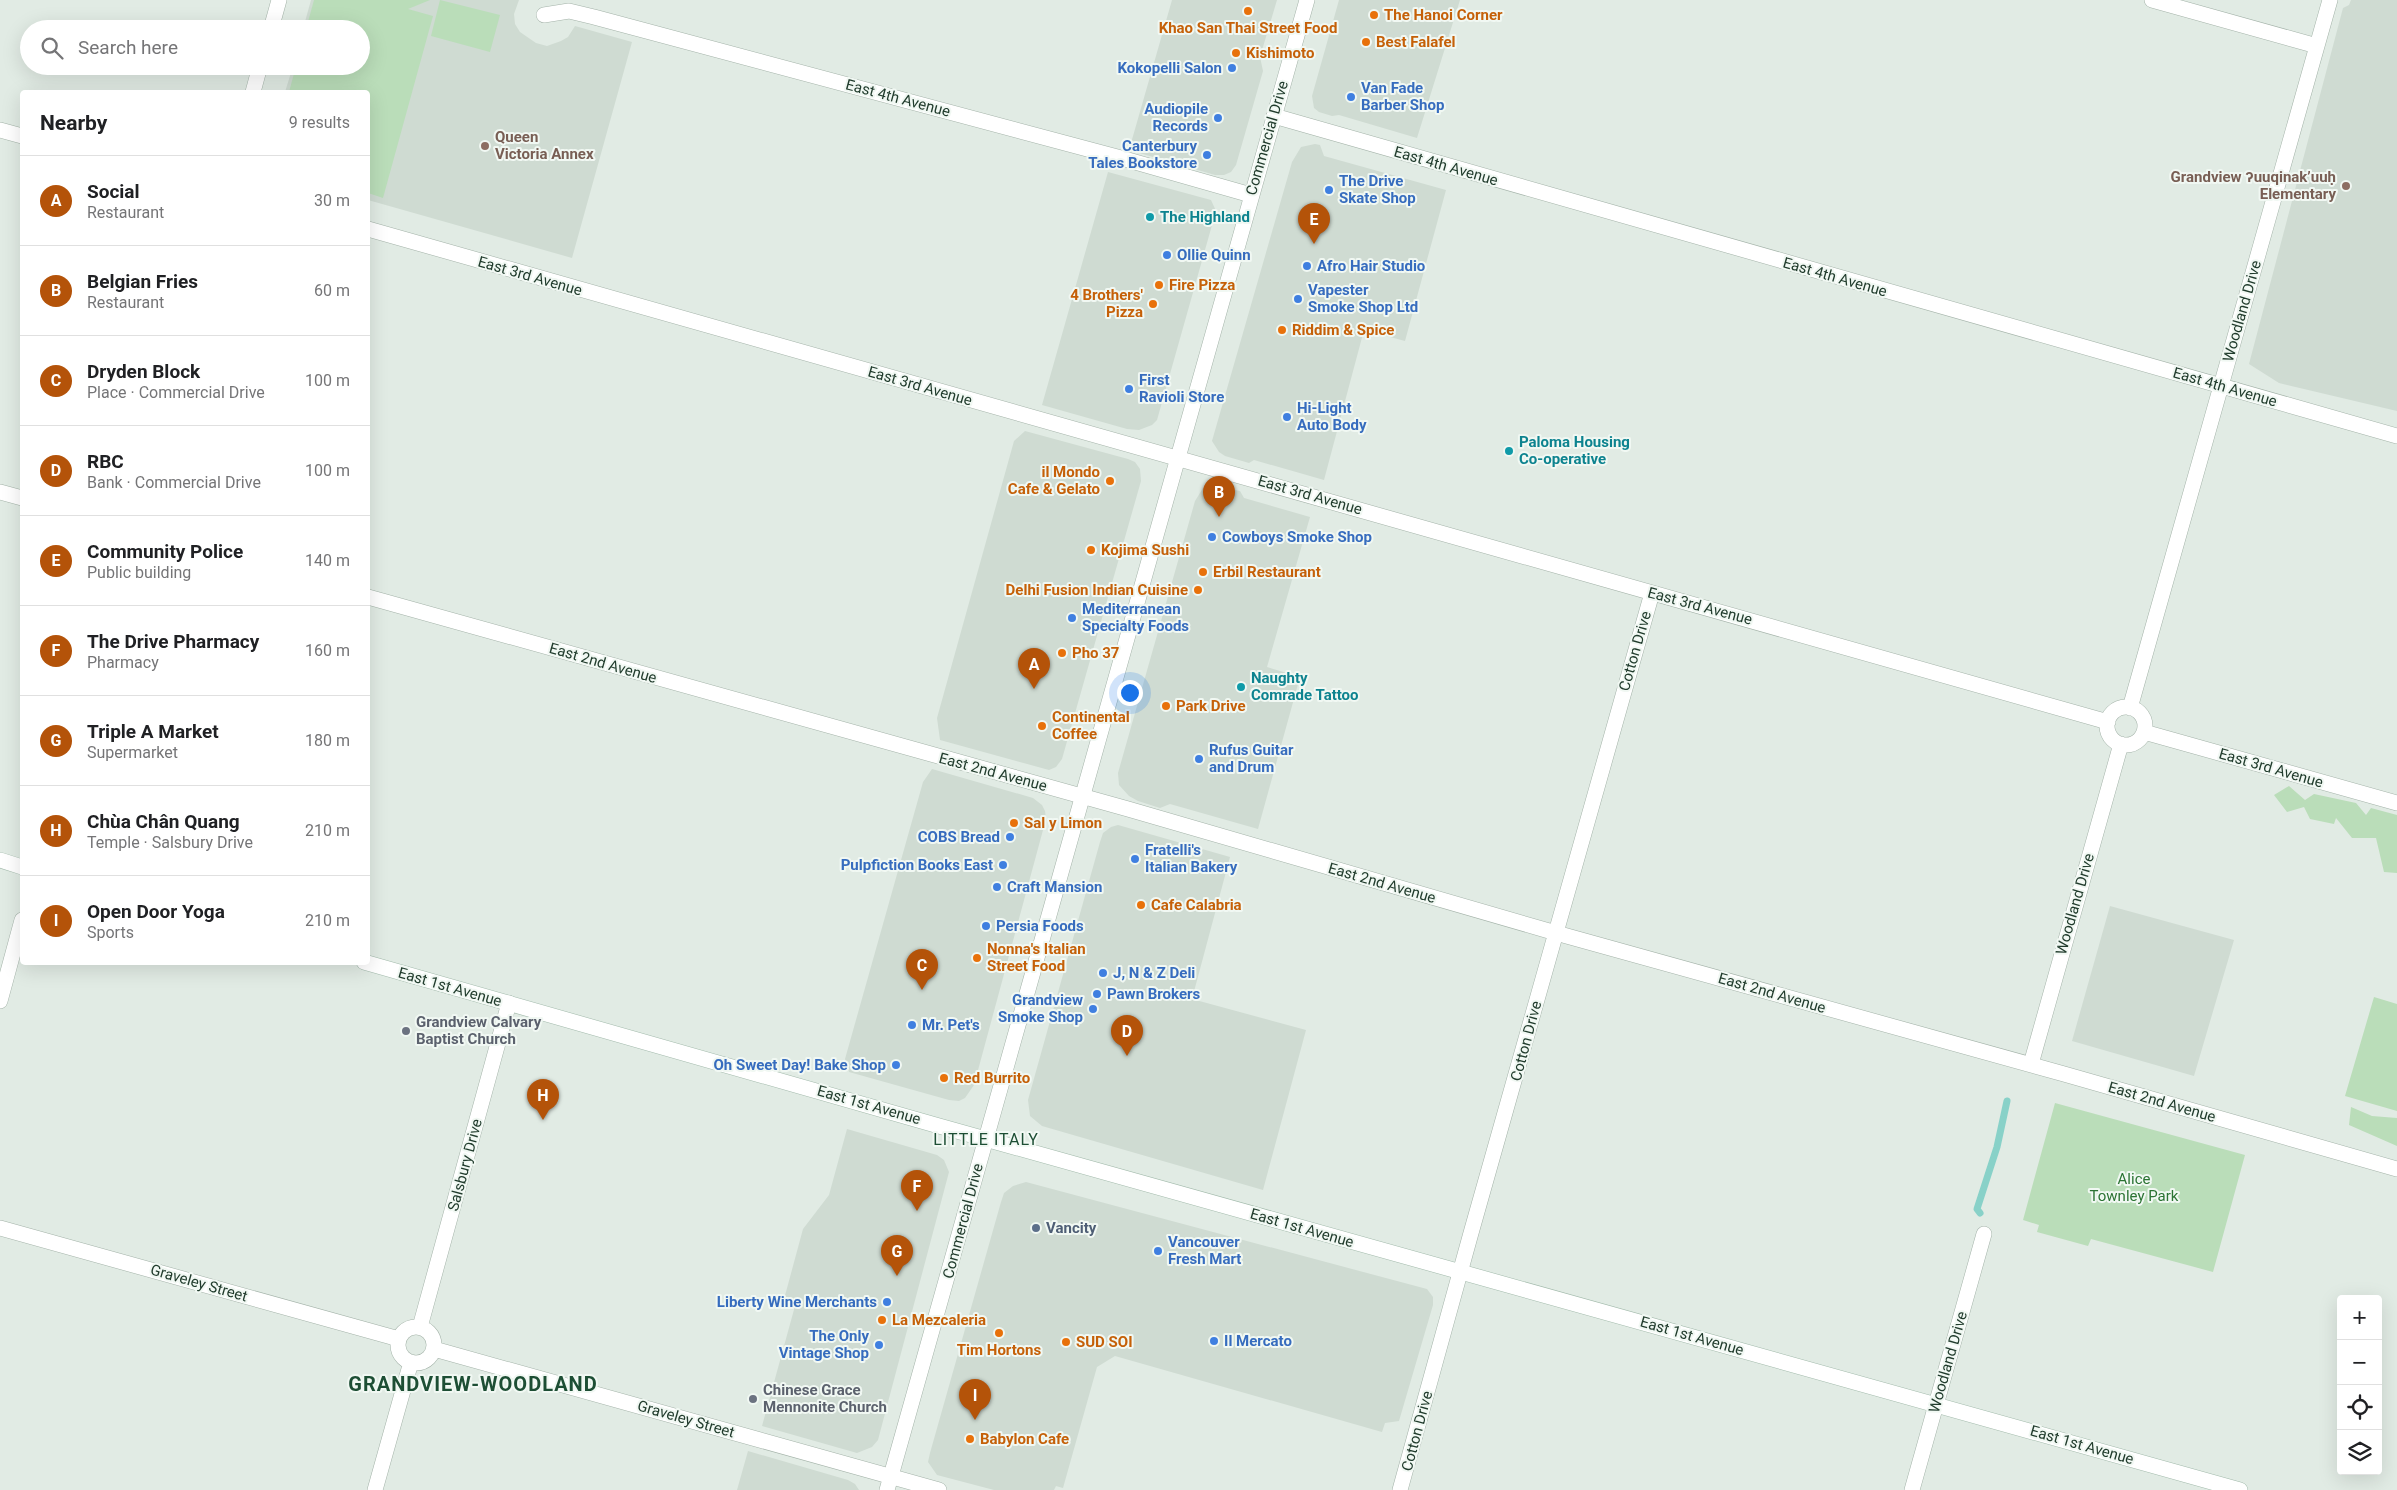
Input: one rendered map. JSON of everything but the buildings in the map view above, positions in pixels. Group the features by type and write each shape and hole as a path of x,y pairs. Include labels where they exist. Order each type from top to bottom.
{"street":[{"path":"273,20 279,0"},
{"name":"Commercial Drive","path":"889,1483 1307,0"},
{"path":"2152,0 2317,46"},
{"name":"Woodland Drive","path":"2130,708 2330,0"},
{"name":"East 4th Avenue","path":"544,15 569,10 594,16 1121,158 1251,195"},
{"path":"254,90 258,75"},
{"name":"East 4th Avenue","path":"1274,116 2397,436"},
{"path":"0,130 20,135"},
{"name":"East 3rd Avenue","path":"370,231 2108,722"},
{"path":"0,492 20,497"},
{"name":"Cotton Drive","path":"1400,1490 1652,593"},
{"name":"East 2nd Avenue","path":"370,599 1082,796 1556,933 2031,1064 2397,1170"},
{"path":"2130,708 2143,718 2144,732 2135,743 2121,744 2114,741 2110,736 2108,722 2116,710 2130,708"},
{"name":"East 3rd Avenue","path":"2144,732 2397,803"},
{"name":"Woodland Drive","path":"2031,1064 2121,744"},
{"path":"0,860 20,865"},
{"path":"0,1001 20,927"},
{"name":"East 1st Avenue","path":"370,964 2240,1490"},
{"name":"Salsbury Drive","path":"420,1327 509,1003"},
{"name":"Graveley Street","path":"0,1228 399,1339"},
{"name":"Woodland Drive","path":"1912,1490 1984,1234"},
{"path":"420,1327 430,1333 433,1338 434,1349 422,1362 411,1362 401,1355 398,1344 399,1339 410,1328 420,1327"},
{"name":"Graveley Street","path":"434,1349 889,1483 939,1490"},
{"path":"375,1490 411,1362"}],"shaded area":[{"name":"Queen Victoria Annex","path":"311,0 519,0 514,14 515,24 520,32 536,43 547,46 561,41 568,37 575,26 632,42 572,258 370,201 370,90 286,90 290,75 370,75 370,20 305,20"},
{"path":"1172,0 1277,0 1260,57 1263,71 1236,165 1231,172 1224,175 1215,175 1129,150"},
{"path":"1339,0 1460,0 1417,138 1339,115 1332,116 1319,112 1314,108 1312,96"},
{"name":"Grandview ʔuuqinak’uuḥ Elementary","path":"2351,0 2397,0 2397,411 2279,383 2249,364 2343,8 2349,5"},
{"path":"1315,144 1320,145 1324,156 1446,190 1405,341 1364,330 1324,480 1254,460 1249,463 1225,456 1219,452 1212,441 1292,162 1301,147"},
{"path":"1108,172 1211,200 1216,211 1157,420 1152,425 1139,430 1127,429 1042,405"},
{"path":"1025,431 1135,462 1140,469 1141,481 1062,759 1056,767 1049,770 940,740 937,718 1014,441"},
{"path":"1210,485 1240,491 1244,498 1310,517 1267,667 1300,677 1258,829 1170,804 1160,808 1129,796 1119,785 1118,773 1195,501 1203,488"},
{"path":"932,769 1033,798 1042,805 1046,819 974,1085 965,1098 959,1101 949,1100 849,1072 845,1059 923,782"},
{"path":"1118,825 1230,857 1192,999 1306,1030 1263,1190 1042,1126 1030,1116 1028,1100 1100,842 1103,833 1111,827"},
{"path":"2110,906 2234,940 2194,1076 2072,1041"},
{"path":"847,1129 937,1155 944,1160 949,1172 878,1440 872,1447 857,1453 762,1426 795,1306 783,1303 803,1229 829,1195"},
{"path":"1026,1182 1427,1289 1433,1297 1433,1305 1399,1421 1385,1423 1382,1432 1115,1356 1097,1367 1063,1488 1056,1486 1054,1490 994,1490 937,1475 928,1462 930,1453 1001,1202 1004,1193 1013,1186"},
{"path":"748,1451 848,1480 855,1484 859,1490 737,1490"}],"green space":[{"path":"314,0 430,0 408,9 433,16 383,198 370,194 370,90 290,90 294,75 370,75 370,20 308,20"},
{"path":"440,0 500,15 490,52 431,36"},
{"path":"2289,786 2305,800 2314,794 2356,803 2366,815 2371,808 2397,815 2397,873 2384,872 2376,838 2352,838 2336,818 2334,824 2310,819 2304,807 2287,812 2274,795"},
{"path":"2374,997 2397,1004 2397,1111 2345,1096"},
{"name":"Alice Townley Park","path":"2055,1103 2245,1155 2213,1272 2091,1239 2088,1246 2037,1232 2039,1225 2023,1220"},
{"path":"2351,1107 2372,1116 2397,1118 2397,1146 2349,1125"}],"waterway":[{"path":"1980,1213 1977,1209 1997,1147 2007,1101"}],"place":[{"name":"Khao San Thai Street Food","path":"1248,11"},
{"name":"The Hanoi Corner","path":"1374,15"},
{"name":"Best Falafel","path":"1366,42"},
{"name":"Kishimoto","path":"1236,53"},
{"name":"Kokopelli Salon","path":"1232,68"},
{"name":"Van Fade Barber Shop","path":"1351,97"},
{"name":"Audiopile Records","path":"1218,118"},
{"name":"Queen Victoria Annex","path":"485,146"},
{"name":"Canterbury Tales Bookstore","path":"1207,155"},
{"name":"Grandview ʔuuqinak’uuḥ Elementary","path":"2346,186"},
{"name":"The Drive Skate Shop","path":"1329,190"},
{"name":"The Highland","path":"1150,217"},
{"name":"Community Police","path":"1314,244"},
{"name":"Ollie Quinn","path":"1167,255"},
{"name":"Afro Hair Studio","path":"1307,266"},
{"name":"Fire Pizza","path":"1159,285"},
{"name":"Vapester Smoke Shop Ltd","path":"1298,299"},
{"name":"4 Brothers' Pizza","path":"1153,304"},
{"name":"Riddim & Spice","path":"1282,330"},
{"name":"First Ravioli Store","path":"1129,389"},
{"name":"Hi-Light Auto Body","path":"1287,417"},
{"name":"Paloma Housing Co-operative","path":"1509,451"},
{"name":"il Mondo Cafe & Gelato","path":"1110,481"},
{"name":"Belgian Fries","path":"1219,517"},
{"name":"Cowboys Smoke Shop","path":"1212,537"},
{"name":"Kojima Sushi","path":"1091,550"},
{"name":"Erbil Restaurant","path":"1203,572"},
{"name":"Delhi Fusion Indian Cuisine","path":"1198,590"},
{"name":"Mediterranean Specialty Foods","path":"1072,618"},
{"name":"Pho 37","path":"1062,653"},
{"name":"Naughty Comrade Tattoo","path":"1241,687"},
{"name":"Social","path":"1034,689"},
{"name":"Park Drive","path":"1166,706"},
{"name":"Continental Coffee","path":"1042,726"},
{"name":"Rufus Guitar and Drum","path":"1199,759"},
{"name":"Sal y Limon","path":"1014,823"},
{"name":"COBS Bread","path":"1010,837"},
{"name":"Fratelli's Italian Bakery","path":"1135,859"},
{"name":"Pulpfiction Books East","path":"1003,865"},
{"name":"Craft Mansion","path":"997,887"},
{"name":"Cafe Calabria","path":"1141,905"},
{"name":"Persia Foods","path":"986,926"},
{"name":"Nonna's Italian Street Food","path":"977,958"},
{"name":"J, N & Z Deli","path":"1103,973"},
{"name":"Dryden Block","path":"922,990"},
{"name":"Pawn Brokers","path":"1097,994"},
{"name":"Grandview Smoke Shop","path":"1093,1009"},
{"name":"Mr. Pet's","path":"912,1025"},
{"name":"Grandview Calvary Baptist Church","path":"406,1031"},
{"name":"RBC","path":"1127,1056"},
{"name":"Oh Sweet Day! Bake Shop","path":"896,1065"},
{"name":"Red Burrito","path":"944,1078"},
{"name":"Chùa Chân Quang","path":"543,1120"},
{"name":"The Drive Pharmacy","path":"917,1211"},
{"name":"Vancity","path":"1036,1228"},
{"name":"Vancouver Fresh Mart","path":"1158,1251"},
{"name":"Triple A Market","path":"897,1276"},
{"name":"Liberty Wine Merchants","path":"887,1302"},
{"name":"La Mezcaleria","path":"882,1320"},
{"name":"Tim Hortons","path":"999,1333"},
{"name":"Il Mercato","path":"1214,1341"},
{"name":"SUD SOI","path":"1066,1342"},
{"name":"The Only Vintage Shop","path":"879,1345"},
{"name":"Chinese Grace Mennonite Church","path":"753,1399"},
{"name":"Open Door Yoga","path":"975,1420"},
{"name":"Babylon Cafe","path":"970,1439"}],"district":[{"name":"LITTLE ITALY","path":"986,1139"},
{"name":"GRANDVIEW-WOODLAND","path":"473,1384"}]}
